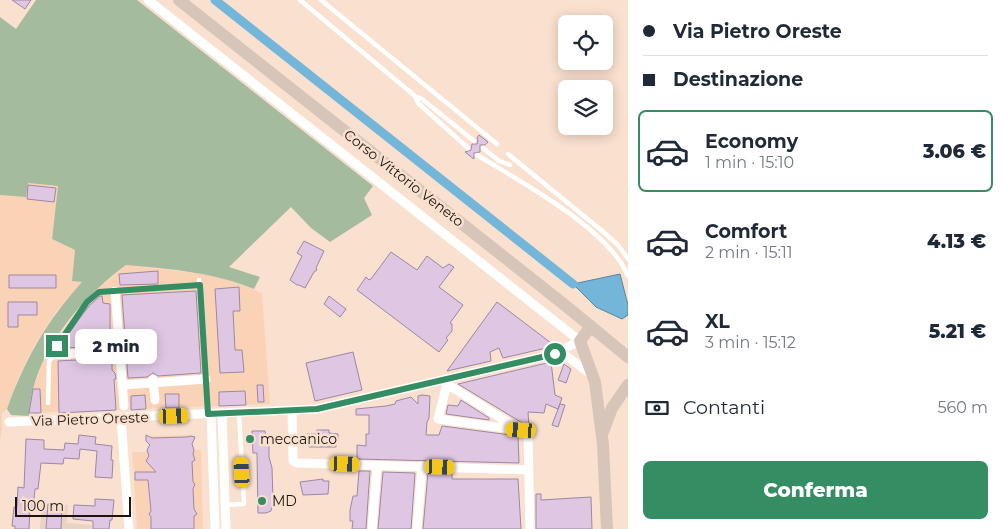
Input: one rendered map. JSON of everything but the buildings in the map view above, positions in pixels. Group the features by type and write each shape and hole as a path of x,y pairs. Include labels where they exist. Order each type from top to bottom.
{"main road":[{"name":"Corso Vittorio Veneto","path":"179,0 628,357"},
{"path":"591,326 580,340 586,360 594,376 602,434 607,529"},
{"path":"602,434 610,412 628,385"},
{"path":"596,391 602,398 607,400 618,398"}],"street":[{"name":"Corso Vittorio Veneto","path":"148,0 580,340"},
{"path":"115,291 124,406"},
{"name":"Via Pietro Oreste","path":"9,422 317,409 446,382 555,354 580,340"},
{"path":"52,355 119,351"},
{"path":"555,354 565,355 594,376"},
{"path":"122,385 153,381 206,379"},
{"path":"153,381 156,416"},
{"path":"521,430 438,419 446,382 521,430 528,435 530,529"},
{"path":"292,411 293,461 297,463 529,470"},
{"path":"222,413 226,529"},
{"path":"210,414 215,529"},
{"path":"121,418 129,529"},
{"path":"372,529 377,466"},
{"path":"417,529 422,466"}],"lane":[{"path":"300,0 415,96 422,99 474,141"},
{"path":"321,0 497,144"},
{"path":"415,96 418,103 468,148"},
{"path":"483,148 499,161 510,165"},
{"path":"508,154 601,230 618,245 628,259"},
{"path":"477,155 562,209 604,242 618,257 628,276"},
{"path":"48,403 48,362 87,302 99,292 200,282 210,414"},
{"path":"225,505 244,504 240,413"}],"shaded area":[{"path":"27,183 58,186 52,239 75,250 72,280 83,282 56,312 34,346 19,376 7,409 2,413 0,440 0,195 26,197"},
{"path":"126,265 206,274 230,279 262,293 270,404 29,413 33,389 42,364 61,332 91,295"},
{"path":"191,435 193,437 191,447 194,450 201,450 203,529 137,529 132,452 146,452 149,448 149,443 146,441 148,436"},
{"path":"42,503 68,505 67,523 92,525 91,529 40,529"}],"green space":[{"path":"36,0 137,0 373,186 364,198 372,215 330,242 311,228 291,207 229,267 260,277 254,289 207,275 126,265 91,295 61,331 39,372 32,393 29,416 11,415 7,409 14,391 29,357 47,327 82,282 72,281 75,250 52,239 58,186 28,183 26,197 0,195 0,17 16,29"}],"water":[{"path":"620,274 628,305 628,315 622,319 596,307 573,284"}],"waterway":[{"path":"215,0 573,284"}],"place":[{"name":"meccanico","path":"250,439"},
{"name":"MD","path":"262,501"}],"route":[{"path":"57,346 87,302 99,292 200,285 208,414 317,409 555,354"}]}
